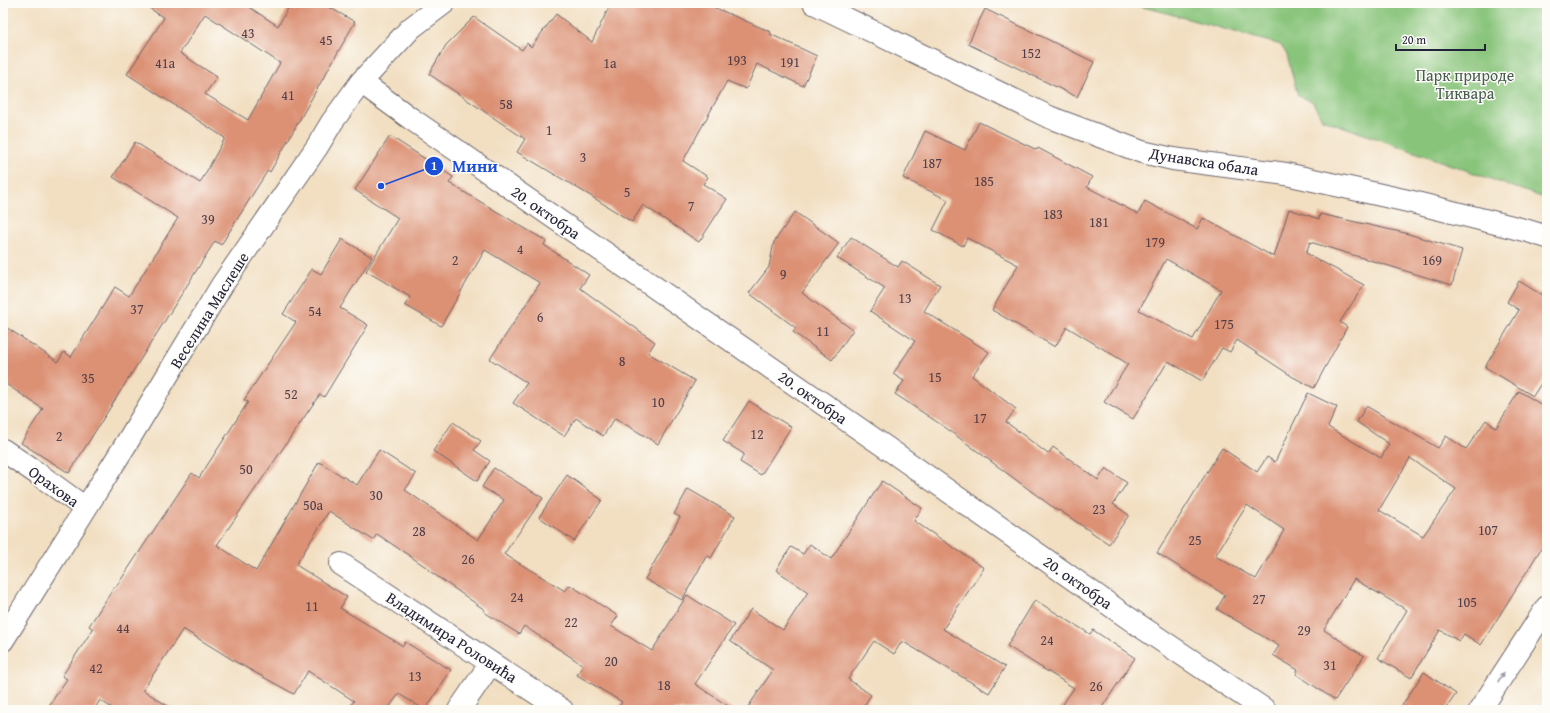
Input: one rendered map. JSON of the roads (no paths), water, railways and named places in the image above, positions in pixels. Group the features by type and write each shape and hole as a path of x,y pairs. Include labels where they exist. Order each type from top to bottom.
{"street":[{"name":"Веселина Маслеше","path":"3,640 222,285 317,147 332,122 361,82 411,28 444,3"},
{"name":"Дунавска обала","path":"814,3 1049,117 1142,152 1173,159 1293,176 1408,201 1528,231 1547,238"},
{"name":"20. октобра","path":"361,82 410,118 898,455 1138,624 1265,710"},
{"name":"Орахова","path":"3,450 42,476 85,508"},
{"name":"Владимира Роловића","path":"341,564 562,710"},
{"path":"1480,710 1547,607"},
{"path":"459,710 491,663"}],"place":[{"name":"Мини","path":"381,186"}],"park label":[{"name":"Парк природе Тиквара","path":"1465,84"}]}
